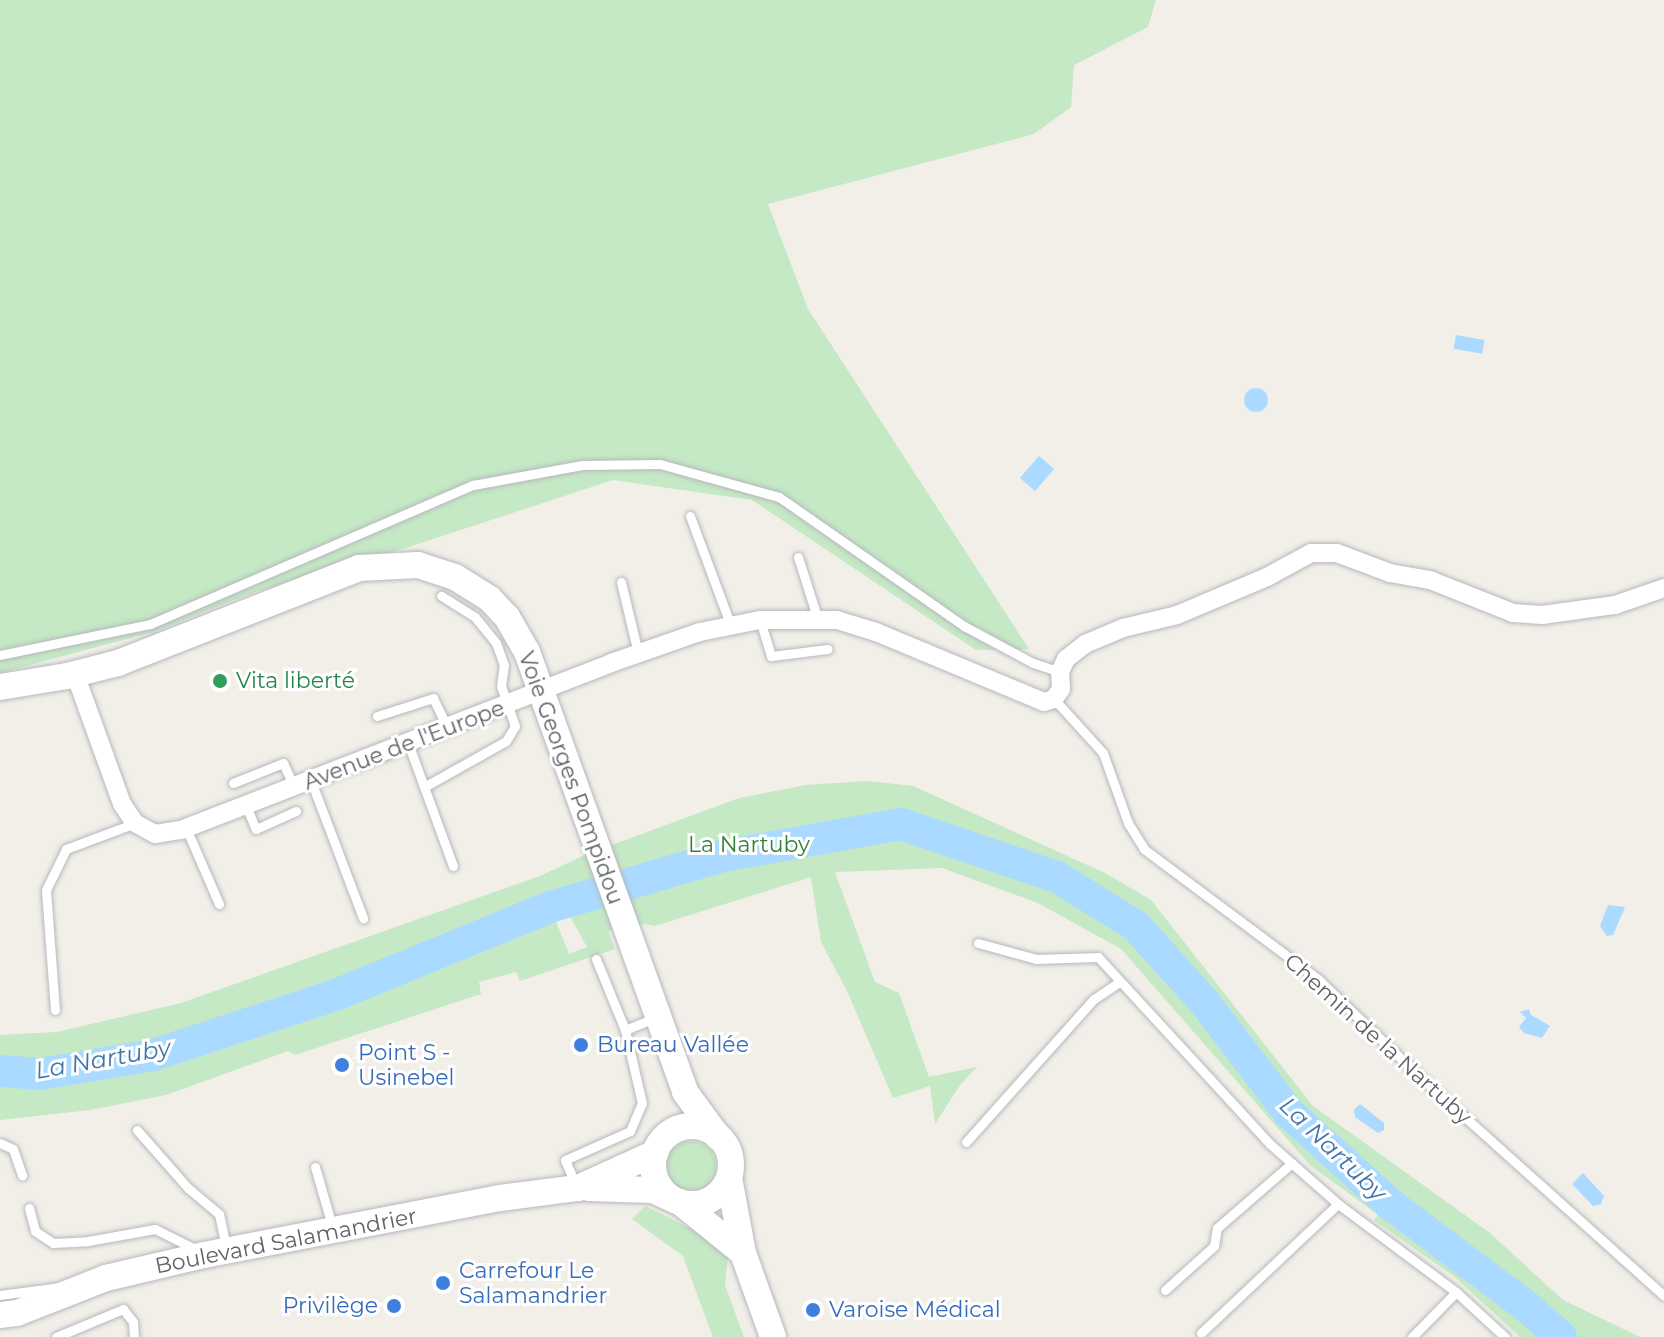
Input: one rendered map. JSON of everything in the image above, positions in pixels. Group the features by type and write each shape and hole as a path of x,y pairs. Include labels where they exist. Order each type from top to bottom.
{"main road":[{"name":"Voie Georges Pompidou","path":"0,687 118,663 359,568 418,565 455,577 489,598 507,617 527,652 685,1092 718,1137"},
{"path":"685,1092 677,1119 661,1145 655,1178 675,1200 743,1253"},
{"path":"661,1145 682,1128 695,1127 718,1137 730,1159 729,1178 743,1253 773,1337"},
{"name":"Boulevard Salamandrier","path":"578,1188 661,1145"},
{"path":"675,1200 707,1201 718,1194 729,1178"},
{"name":"Boulevard Salamandrier","path":"0,1315 17,1313 106,1278 215,1253 500,1198 578,1188 653,1190 675,1200"}],"street":[{"path":"1054,699 1061,689 1060,672 1066,659 1085,644 1123,628 1177,615 1267,577 1311,553 1337,553 1390,573 1430,580 1513,613 1542,615 1615,605 1664,588"},
{"name":"Avenue de l'Europe","path":"135,823 155,834 186,828 638,653 700,632 760,620 837,620 876,632 1044,702 1054,699"},
{"path":"75,674 122,804 135,823"}],"lane":[{"path":"0,655 150,624 473,485 582,465 660,464 779,497 964,626 1033,663 1060,672"},
{"path":"690,516 731,626"},
{"path":"798,557 818,620"},
{"path":"621,582 638,653"},
{"path":"424,787 506,741 515,726 501,686 504,665 496,643 475,617 441,596"},
{"path":"760,620 771,656 828,649"},
{"path":"377,716 433,698 447,727"},
{"name":"Chemin de la Nartuby","path":"1054,699 1103,753 1128,823 1144,849 1318,979 1430,1086 1664,1296"},
{"path":"408,743 453,866"},
{"path":"233,783 283,763 302,784 363,918"},
{"path":"246,806 256,829 296,811"},
{"path":"55,1010 46,890 66,849 135,823"},
{"path":"186,828 219,904"},
{"path":"978,943 1036,959 1098,957 1292,1163 1338,1204 1456,1292 1505,1337"},
{"path":"578,1188 565,1160 630,1131 642,1103 625,1030 596,959"},
{"path":"966,1142 1094,999 1119,982"},
{"path":"625,1030 658,1016"},
{"path":"29,1208 35,1231 53,1243 88,1241 155,1229 215,1253 219,1214 188,1188 137,1130"},
{"path":"0,1143 13,1149 22,1175"},
{"path":"1165,1290 1214,1246 1217,1228 1292,1163"},
{"path":"315,1167 333,1230"},
{"path":"1201,1333 1338,1204"},
{"path":"0,1295 51,1286 79,1288"},
{"path":"1412,1337 1456,1292"},
{"path":"56,1337 123,1309 133,1322 134,1337"}],"green space":[{"path":"0,0 1156,0 1148,27 1074,65 1071,107 1034,134 768,204 808,309 1029,649 976,650 752,500 613,480 409,547 255,592 153,632 0,673"},
{"name":"La Nartuby","path":"867,781 913,786 1105,873 1151,900 1313,1106 1490,1233 1563,1300 1640,1337 1520,1337 1455,1277 1374,1220 1378,1215 1310,1165 1121,949 1038,903 942,868 835,872 875,982 899,993 929,1077 977,1067 960,1085 935,1124 930,1086 893,1098 847,991 821,942 811,877 655,926 644,924 608,931 615,949 520,981 516,972 479,982 481,994 295,1055 288,1051 166,1095 90,1110 0,1120 0,1035 57,1032 181,1003 540,876 585,855 739,798 806,785","holes":["566,909 587,947 569,954 553,914"]},
{"path":"691,1141 709,1148 716,1166 709,1184 691,1191 673,1184 666,1166 673,1148"},
{"path":"645,1206 706,1236 728,1257 725,1285 744,1337 713,1337 683,1256 632,1219"}],"water":[{"path":"1456,335 1485,340 1482,354 1454,349"},
{"path":"1256,388 1267,395 1268,400 1261,411 1256,412 1245,405 1244,400 1251,389"},
{"path":"1039,456 1054,469 1035,491 1020,478"},
{"path":"1608,905 1625,907 1613,935 1607,936 1600,926"},
{"path":"1529,1009 1531,1015 1550,1026 1542,1038 1524,1033 1519,1027 1526,1018 1520,1012"},
{"path":"1360,1104 1384,1123 1384,1130 1378,1133 1355,1117 1354,1110"},
{"path":"1583,1173 1604,1196 1601,1204 1593,1206 1572,1184"}],"waterway":[{"name":"La Nartuby","path":"0,1071 40,1074 153,1055 338,994 550,907 723,856 901,824 1057,877 1136,926 1205,1003 1289,1113 1390,1204 1527,1307 1561,1337"}],"place":[{"name":"Vita liberté","path":"220,681"},
{"name":"Bureau Vallée","path":"581,1045"},
{"name":"Point S - Usinebel","path":"342,1065"},
{"name":"Carrefour Le Salamandrier","path":"443,1283"},
{"name":"Privilège","path":"394,1306"},
{"name":"Varoise Médical","path":"813,1310"}]}
